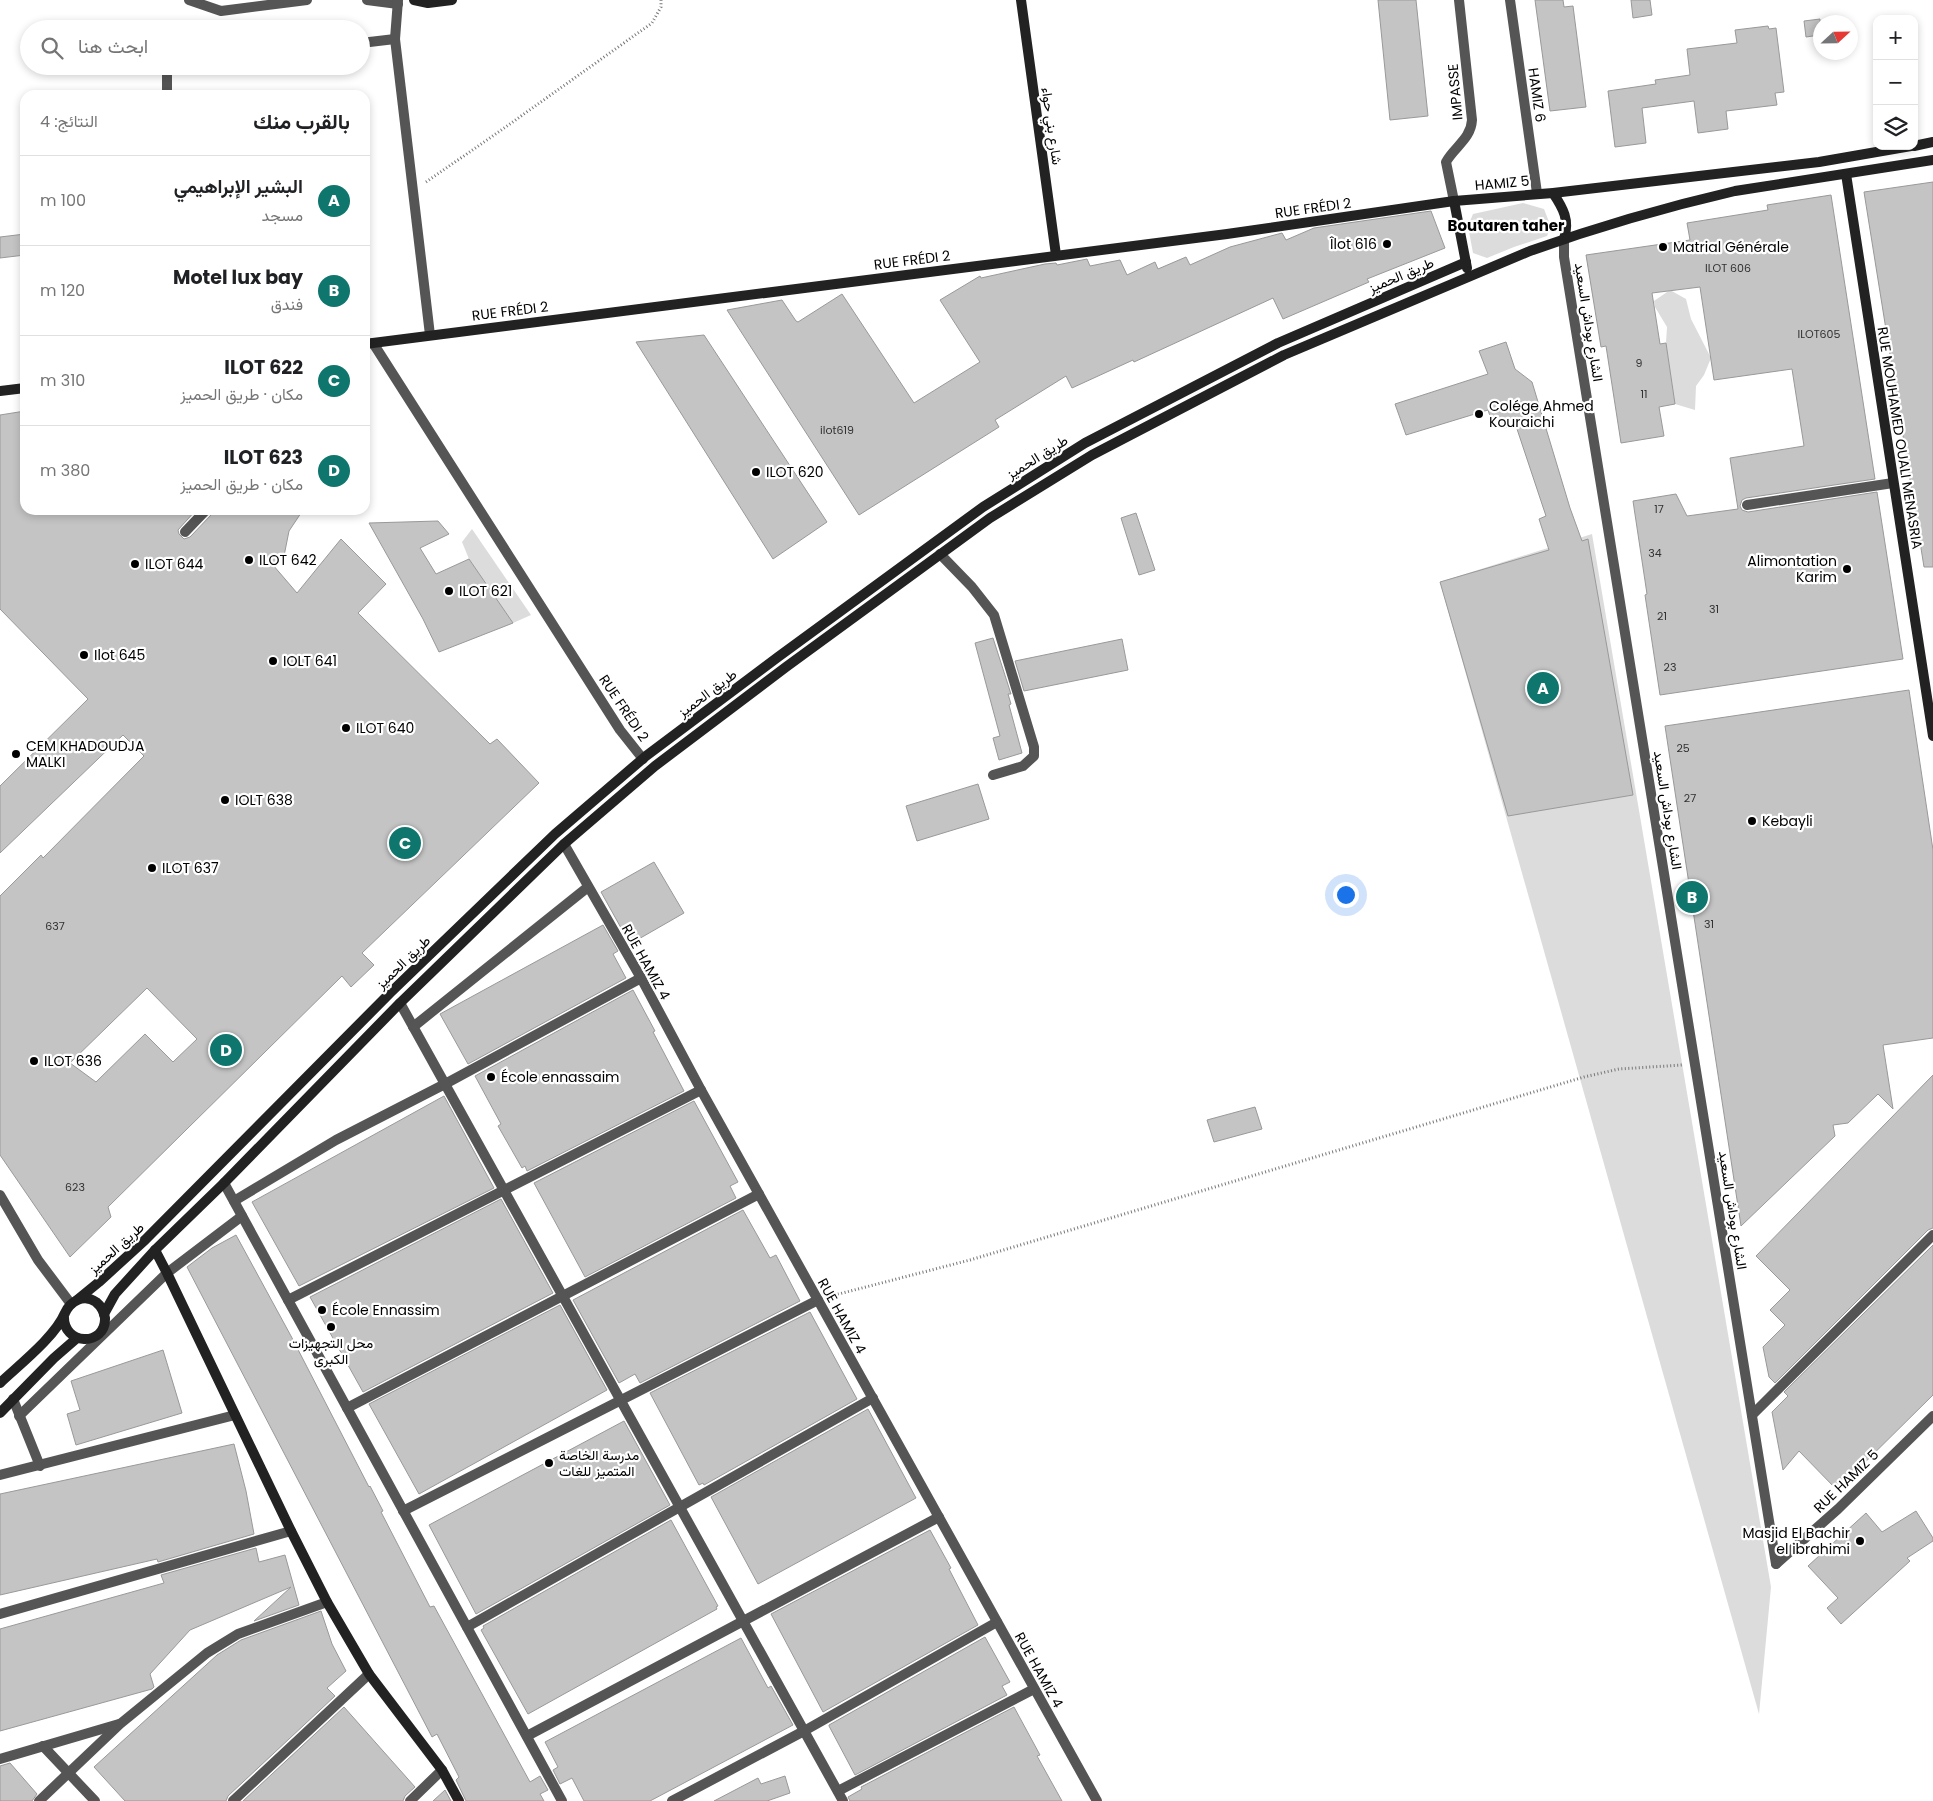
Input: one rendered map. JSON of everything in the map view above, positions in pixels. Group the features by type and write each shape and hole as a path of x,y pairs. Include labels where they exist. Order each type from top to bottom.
{"main road":[{"path":"414,0 428,4 452,0"},
{"name":"شارع بني حواء","path":"1021,0 1056,255"},
{"name":"HAMIZ 5","path":"1918,145 1933,142"},
{"name":"HAMIZ 5","path":"1454,201 1553,192 1809,163 1889,150"},
{"path":"1454,201 1468,276 1564,239 1685,203 1758,187 1933,160"},
{"name":"RUE MOUHAMED OUALI MENASRIA","path":"1846,174 1933,736"},
{"path":"1553,192 1563,207 1566,216 1567,230 1564,239"},
{"name":"RUE FRÉDI 2","path":"370,343 1227,234 1454,201"},
{"name":"طريق الحميز","path":"74,1302 145,1240 390,993 555,834 642,759 879,581 982,507 1085,443 1278,343 1466,262"},
{"name":"طريق الحميز","path":"104,1314 115,1294 154,1250 224,1182 400,1003 564,844 655,766 990,518 1100,450 1284,356 1468,276"},
{"path":"0,391 20,389"},
{"path":"154,1250 167,1273 327,1602 369,1674 442,1770 459,1801"},
{"path":"0,1383 51,1334 64,1315 74,1302 90,1299 101,1307 105,1320 100,1332 90,1339 77,1338 68,1331 64,1315"},
{"path":"0,1413 58,1354 77,1338"}],"street":[{"path":"188,0 222,12 307,0"},
{"path":"367,0 398,2 394,39 430,335"},
{"name":"IMPASSE","path":"1454,201 1446,162 1472,129 1460,0"},
{"name":"HAMIZ 6","path":"1510,0 1537,193"},
{"path":"370,42 394,39"},
{"path":"167,75 167,90"},
{"name":"الشارع بوداش السعيد","path":"1564,239 1564,258 1776,1564"},
{"name":"RUE FRÉDI 2","path":"370,345 620,730 642,759"},
{"path":"1746,506 1893,483"},
{"path":"185,532 201,515"},
{"path":"940,554 972,587 994,615 1034,747 1034,756 1023,766 993,775"},
{"name":"RUE HAMIZ 4","path":"564,844 1097,1801"},
{"path":"413,1027 588,888"},
{"path":"234,1201 336,1140 445,1084 640,978"},
{"path":"400,1003 843,1801"},
{"path":"288,1300 700,1090"},
{"path":"224,1182 562,1801"},
{"path":"347,1408 759,1194"},
{"path":"0,1195 38,1260 74,1302"},
{"path":"19,1416 167,1273 242,1216"},
{"path":"1752,1415 1933,1236"},
{"path":"403,1511 818,1300"},
{"path":"467,1627 873,1398"},
{"path":"13,1399 40,1466"},
{"path":"0,1475 235,1415"},
{"name":"RUE HAMIZ 5","path":"1776,1564 1838,1509 1933,1416"},
{"path":"526,1736 939,1517"},
{"path":"0,1614 291,1531"},
{"path":"39,1801 120,1724 206,1652 238,1634 327,1602"},
{"path":"672,1801 804,1731 997,1622"},
{"path":"233,1801 369,1674"},
{"path":"838,1791 1034,1689"},
{"path":"0,1759 120,1724"},
{"path":"43,1746 95,1801"},
{"path":"410,1801 442,1770"}],"path":[{"path":"413,191 652,23 661,7 661,0"},
{"path":"818,1300 970,1260 1584,1077 1619,1069 1673,1066 1695,1062"}],"shaded area":[{"path":"1523,203 1544,209 1551,227 1547,236 1487,258 1473,253 1468,226 1473,214"},
{"path":"1670,290 1686,299 1691,319 1711,358 1704,375 1696,386 1695,410 1675,404 1666,343 1667,327 1655,307 1654,301"},
{"path":"472,529 531,615 513,623 469,559 462,542"},
{"path":"1592,534 1771,1587 1759,1714 1440,582"}],"building":[{"path":"1378,0 1416,0 1428,116 1390,120"},
{"path":"1535,0 1563,0 1564,7 1573,6 1586,107 1550,111"},
{"path":"1631,0 1650,0 1652,15 1633,18"},
{"path":"1813,20 1813,36 1806,37 1804,21"},
{"path":"1768,26 1769,29 1776,28 1784,92 1775,93 1777,105 1726,111 1728,129 1698,133 1694,101 1642,108 1646,143 1615,147 1608,91 1656,84 1655,80 1690,75 1687,49 1737,43 1735,30"},
{"path":"1933,182 1933,567 1924,567 1864,192"},
{"path":"1831,195 1875,479 1746,498 1742,500 1740,506 1742,510 1748,512 1877,492 1903,659 1660,695 1633,501 1676,494 1687,516 1738,509 1730,458 1804,446 1792,369 1714,380 1700,287 1652,293 1660,344 1666,343 1675,404 1659,407 1664,436 1621,443 1606,346 1601,347 1586,255 1690,240 1687,223 1768,210 1767,205"},
{"path":"1431,211 1445,248 1367,279 1369,282 1283,319 1273,298 1134,362 1133,360 1072,388 1066,376 995,420 999,427 859,515 727,310 782,300 798,322 842,294 914,403 980,362 940,300 980,276 981,278 1045,264 1056,263 1057,265 1087,259 1090,266 1120,260 1127,275 1155,262 1158,269 1186,257 1190,265 1230,247 1282,233 1286,240 1314,228"},
{"path":"20,235 20,256 0,258 0,237"},
{"name":"ILOT 620","path":"704,335 827,522 773,559 636,342"},
{"path":"1506,342 1515,369 1532,382 1570,508 1582,541 1588,539 1633,795 1508,816 1440,582 1549,550 1539,519 1546,516 1516,426 1503,428 1492,422 1488,410 1406,435 1395,404 1488,374 1479,351"},
{"path":"20,412 20,515 192,515 178,530 184,539 190,537 211,515 300,515 289,531 284,556 273,565 297,593 341,539 386,584 358,613 490,744 497,739 539,783 362,953 374,965 351,987 342,976 108,1207 111,1217 70,1257 0,1155 0,896 41,855 43,858 144,756 123,735 0,853 0,786 88,699 0,609 0,415","holes":["147,988 197,1039 173,1062 145,1034 96,1082 70,1063"]},
{"path":"1136,513 1155,570 1139,575 1121,518"},
{"name":"ILOT 621","path":"438,521 449,534 420,548 436,574 469,559 513,623 439,652 423,619 369,523"},
{"path":"993,638 1011,694 1008,694 1011,704 1009,705 1022,753 999,760 993,738 1000,736 975,643"},
{"path":"1122,639 1128,670 1024,691 1015,661"},
{"path":"1909,690 1933,850 1933,1038 1883,1045 1893,1109 1878,1094 1848,1123 1833,1125 1835,1136 1741,1226 1665,726"},
{"path":"978,784 989,819 917,841 906,806"},
{"path":"654,862 684,913 630,944 601,892"},
{"path":"603,925 618,951 613,954 626,978 468,1064 440,1014"},
{"path":"633,990 684,1091 527,1171 525,1166 522,1168 498,1126 501,1124 475,1076"},
{"path":"1933,1075 1933,1228 1928,1230 1775,1383 1769,1377 1763,1347 1785,1325 1770,1310 1790,1290 1756,1256"},
{"path":"444,1096 494,1188 299,1286 252,1202"},
{"path":"694,1101 738,1182 730,1186 736,1198 585,1277 534,1183"},
{"path":"1255,1107 1262,1129 1214,1142 1207,1120"},
{"path":"501,1199 553,1293 363,1392 310,1297"},
{"path":"743,1210 770,1258 776,1255 800,1301 640,1383 635,1374 619,1383 573,1300"},
{"path":"236,1235 370,1486 383,1511 381,1512 430,1607 434,1606 530,1782 540,1776 548,1790 540,1794 544,1801 466,1801 456,1780 459,1777 437,1734 432,1737 187,1267 212,1248"},
{"path":"1933,1245 1933,1395 1837,1490 1799,1451 1783,1470 1772,1412 1788,1396 1784,1392"},
{"path":"560,1305 607,1390 419,1494 369,1404"},
{"path":"810,1312 857,1399 704,1485 703,1483 699,1485 650,1393"},
{"path":"163,1350 182,1413 76,1445 67,1414 80,1410 71,1381"},
{"path":"868,1409 916,1498 758,1584 711,1497"},
{"path":"624,1421 670,1505 476,1614 429,1525"},
{"path":"234,1444 246,1491 254,1534 158,1562 157,1559 0,1595 0,1494"},
{"path":"1916,1511 1933,1541 1907,1558 1910,1561 1841,1624 1827,1608 1838,1598 1808,1566 1866,1513 1882,1532"},
{"path":"671,1520 718,1606 716,1607 717,1609 528,1714 481,1630 484,1628 483,1626"},
{"path":"930,1530 951,1568 949,1569 978,1625 823,1712 771,1614"},
{"path":"256,1548 259,1562 285,1555 299,1605 254,1621 291,1587 190,1630 150,1674 154,1687 152,1689 0,1731 0,1629 164,1583 161,1575"},
{"path":"321,1611 332,1644 346,1671 327,1688 335,1696 228,1796 226,1801 125,1801 94,1767 217,1655 241,1640"},
{"path":"985,1637 1010,1682 1002,1686 1007,1695 855,1775 829,1725"},
{"path":"741,1638 768,1688 771,1686 793,1725 650,1801 584,1801 572,1778 560,1784 553,1770 558,1767 545,1742"},
{"path":"344,1707 415,1787 405,1796 403,1801 243,1801"},
{"path":"1014,1707 1040,1755 1037,1756 1062,1801 850,1801 848,1797 862,1789 861,1787"},
{"path":"10,1763 37,1794 32,1801 0,1801 0,1766"},
{"path":"785,1776 790,1793 767,1801 714,1801 758,1778 761,1784"},
{"path":"445,1790 451,1801 433,1801"}],"place":[{"name":"Îlot 616","path":"1387,244"},
{"name":"Matrial Générale","path":"1663,247"},
{"name":"Colége Ahmed Kouraichi","path":"1479,414"},
{"name":"ILOT 620","path":"756,472"},
{"name":"ILOT 642","path":"249,560"},
{"name":"ILOT 644","path":"135,564"},
{"name":"Alimontation Karim","path":"1847,569"},
{"name":"ILOT 621","path":"449,591"},
{"name":"Ilot 645","path":"84,655"},
{"name":"IOLT 641","path":"273,661"},
{"name":"البشير الإبراهيمي","path":"1543,688"},
{"name":"ILOT 640","path":"346,728"},
{"name":"CEM KHADOUDJA MALKI","path":"16,754"},
{"name":"IOLT 638","path":"225,800"},
{"name":"Kebayli","path":"1752,821"},
{"name":"ILOT 622","path":"405,843"},
{"name":"ILOT 637","path":"152,868"},
{"name":"Motel lux bay","path":"1692,897"},
{"name":"ILOT 623","path":"226,1050"},
{"name":"ILOT 636","path":"34,1061"},
{"name":"École ennassaim","path":"491,1077"},
{"name":"École Ennassim","path":"322,1310"},
{"name":"محل التجهيزات الكبرى","path":"331,1327"},
{"name":"مدرسة الخاصة المتميز للغات","path":"549,1463"},
{"name":"Masjid El Bachir el ibrahimi","path":"1860,1541"}],"district":[{"name":"Boutaren taher","path":"1506,225"}]}
